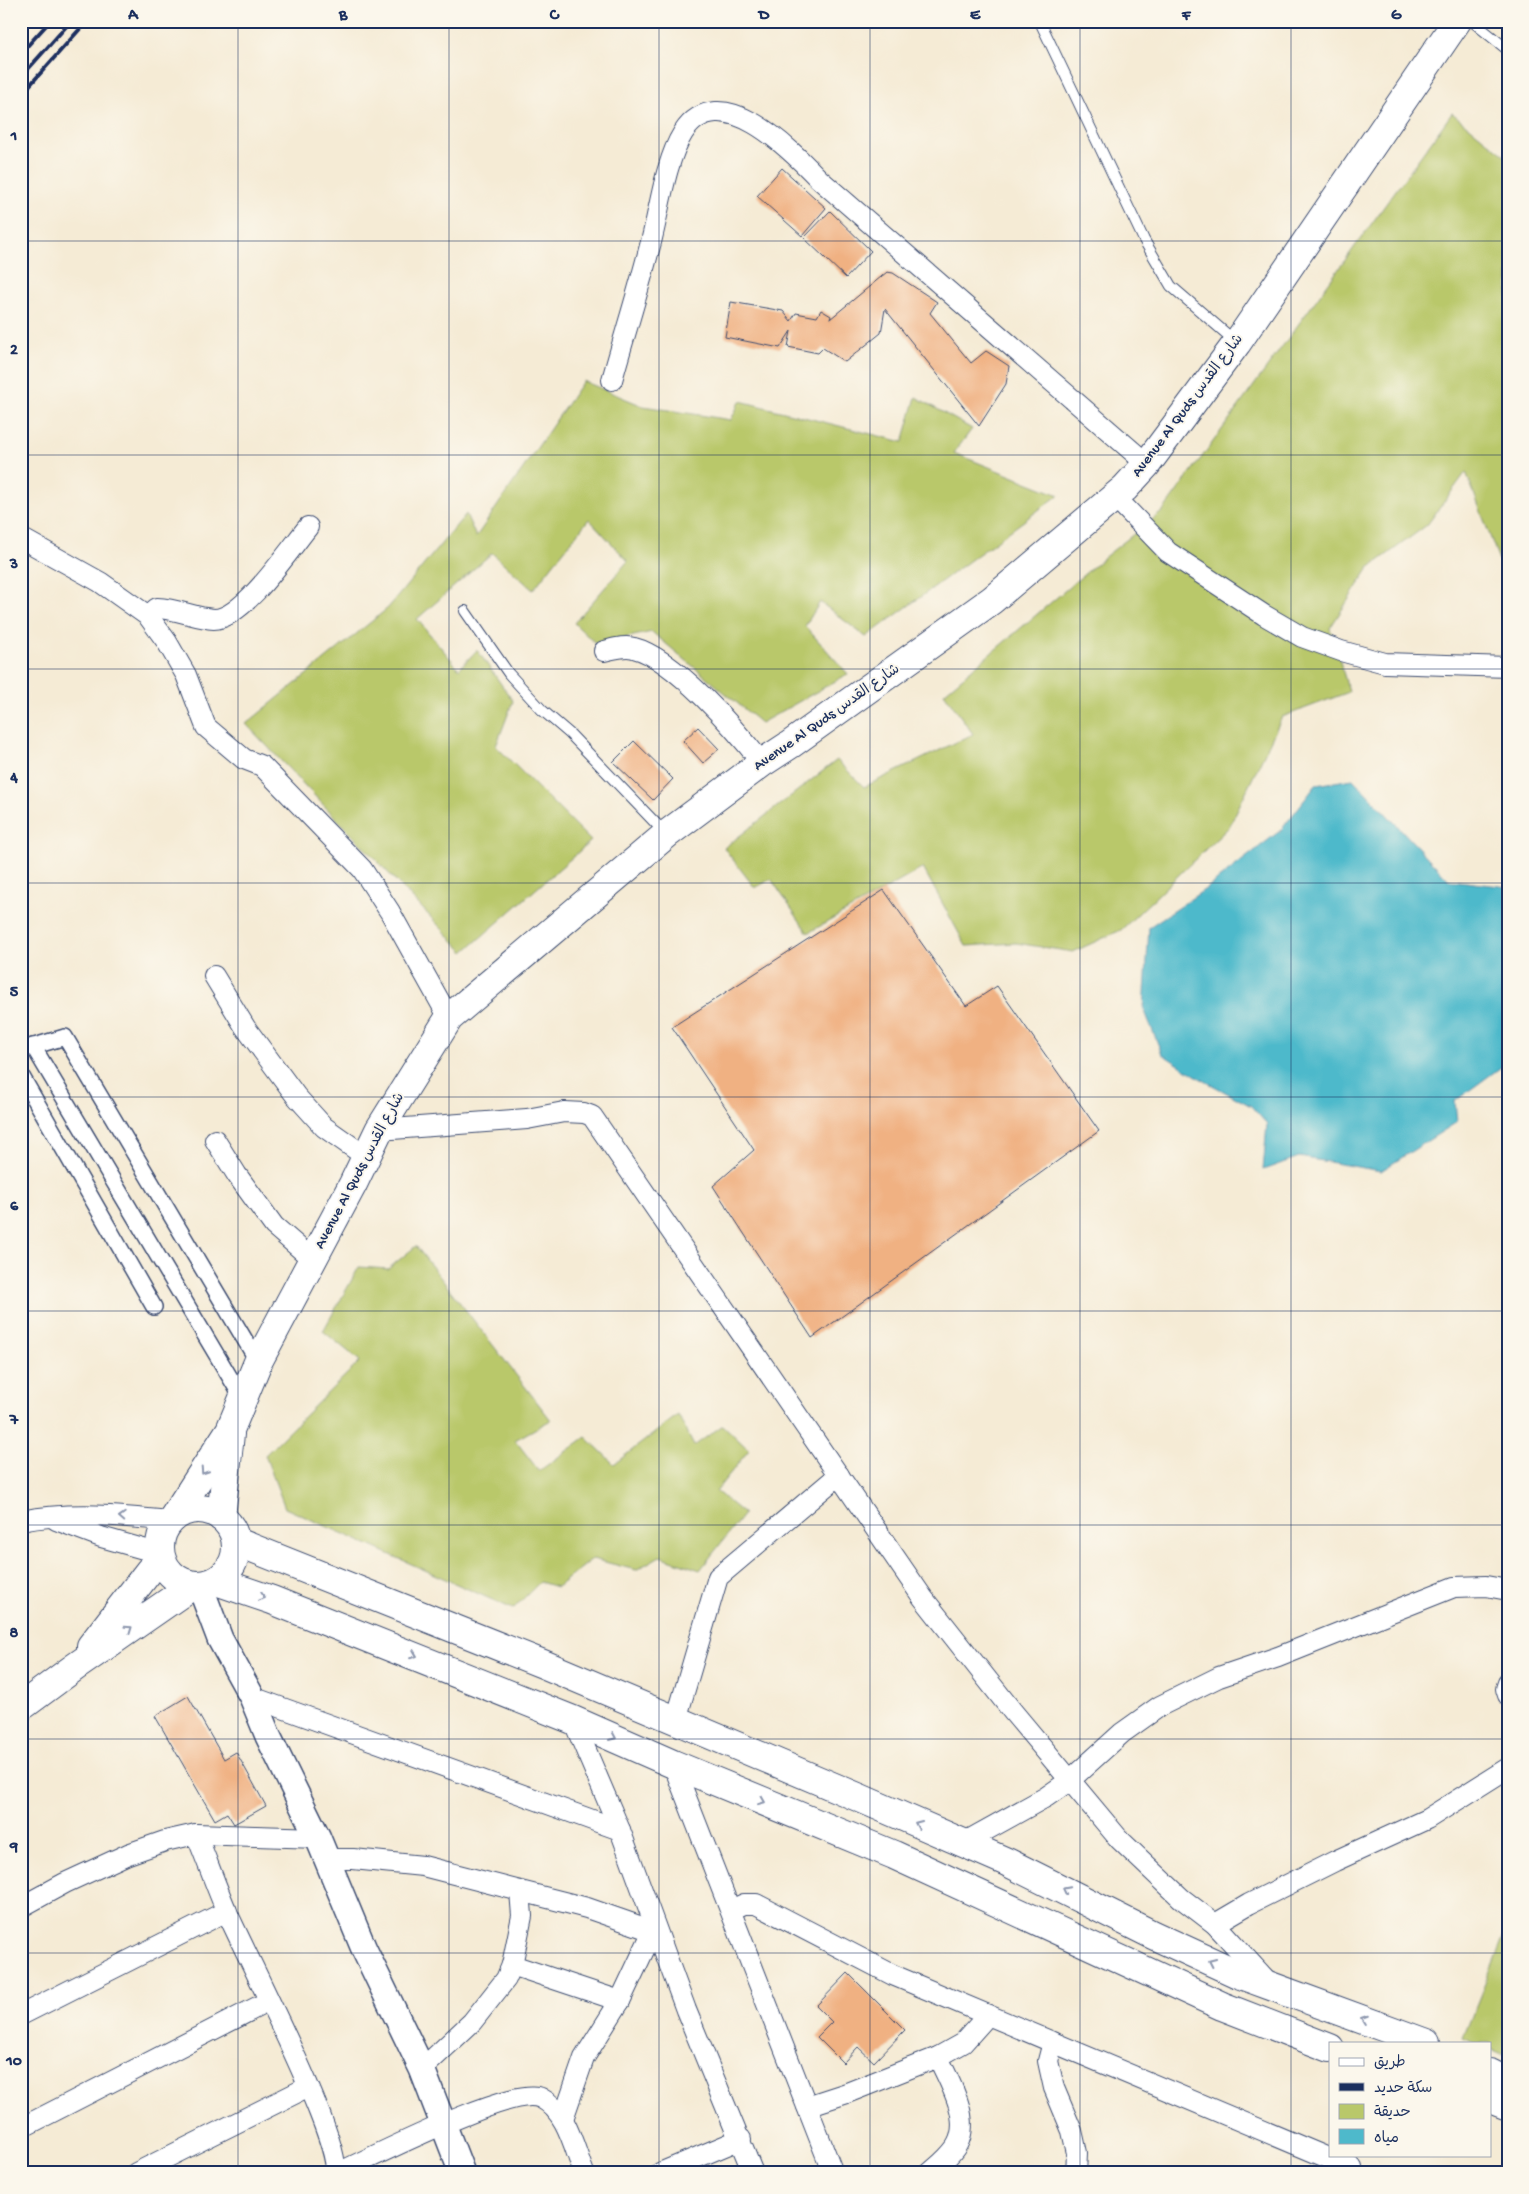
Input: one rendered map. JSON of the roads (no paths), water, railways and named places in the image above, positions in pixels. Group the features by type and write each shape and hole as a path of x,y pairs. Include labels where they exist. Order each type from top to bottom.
{"main road":[{"name":"Avenue Al Quds شارع القدس","path":"172,1519 230,1430 244,1401 258,1362 353,1184 365,1156 379,1130 449,1018 667,834 762,763 992,600 1114,496 1146,464 1237,343 1457,21"},
{"name":"Avenue Al Quds شارع القدس","path":"222,1517 230,1430"},
{"path":"21,1707 75,1667 203,1584 228,1572 236,1558 234,1532 222,1517 206,1510 188,1510 172,1519 162,1536 161,1556 168,1571 179,1580 203,1584 272,1600 573,1720 673,1764 894,1855 1222,2006 1329,2048"},
{"path":"236,1542 339,1581 676,1720 963,1843 1058,1886 1153,1935 1273,1987 1410,2040"},
{"path":"75,1667 161,1556"},
{"path":"1492,2074 1508,2082"},
{"path":"1492,2100 1508,2106"}],"street":[{"path":"612,380 649,250 671,162 683,133 702,116 714,112 736,114 789,148 819,179 1146,464"},
{"path":"1114,496 1168,552 1264,616 1302,637 1341,651 1385,663 1508,667"},
{"path":"148,616 158,608 173,608 215,619 237,610 253,594 308,527"},
{"path":"21,538 100,582 148,616 167,642 186,675 206,727 244,759 262,766 362,869 390,912 449,1018"},
{"path":"604,651 632,647 654,655 728,721 762,763"},
{"path":"214,976 245,1027 296,1096 324,1127 365,1156"},
{"path":"244,1401 27,1048 64,1038 258,1362"},
{"path":"21,1075 154,1307"},
{"path":"379,1130 527,1119 564,1112 584,1112 592,1116 923,1598 1069,1780 1119,1839 1149,1870 1215,1924 1273,1987"},
{"path":"215,1140 237,1175 274,1226 312,1259"},
{"path":"676,1720 718,1577 839,1475"},
{"path":"21,1521 45,1516 120,1516 172,1519"},
{"path":"45,1516 101,1538 161,1556"},
{"path":"203,1584 220,1639 252,1697 268,1736 322,1849 364,1950 422,2069 462,2173"},
{"path":"963,1843 1040,1800 1069,1780 1142,1718 1175,1698 1219,1677 1278,1657 1454,1587 1486,1586 1508,1590"},
{"path":"1508,1683 1506,1689 1508,1695"},
{"path":"252,1697 620,1830"},
{"path":"573,1720 620,1830 654,1931 753,2173"},
{"path":"673,1764 833,2173"},
{"path":"1215,1924 1275,1891 1427,1819 1508,1768"},
{"path":"21,1907 65,1883 128,1854 165,1841 196,1834 322,1849 354,1859 423,1866 587,1908 654,1931"},
{"path":"196,1834 227,1911 308,2087 333,2152 337,2173 492,2105 527,2096 544,2101 562,2119 584,2173"},
{"path":"422,2069 472,2022 506,1979 512,1964 522,1916 520,1891"},
{"path":"731,1910 744,1904 756,1904 893,1975 1329,2155"},
{"path":"21,2015 227,1911"},
{"path":"562,2119 584,2058 620,2001 654,1931"},
{"path":"512,1964 620,2001"},
{"path":"21,2128 269,2001"},
{"path":"807,2106 847,2093 938,2057 963,2043 988,2015"},
{"path":"1053,2042 1048,2061 1054,2088 1072,2132 1077,2153 1076,2173"},
{"path":"930,2173 955,2148 962,2130 961,2118 953,2088 938,2057"},
{"path":"136,2173 308,2087"},
{"path":"660,2173 740,2139"},
{"path":"1331,2156 1353,2165"}],"lane":[{"path":"1472,21 1508,50"},
{"path":"1042,26 1144,240 1171,286 1237,343"},
{"path":"465,611 509,674 542,710 570,734 667,834"}],"water":[{"path":"1353,779 1449,880 1508,887 1508,1062 1455,1101 1457,1122 1381,1171 1299,1157 1263,1170 1267,1124 1251,1106 1203,1080 1162,1054 1144,1009 1149,927 1207,888 1281,830 1316,785"}],"railway":[{"path":"21,53 50,21"},
{"path":"21,77 71,21"},
{"path":"21,95 87,21"}]}
